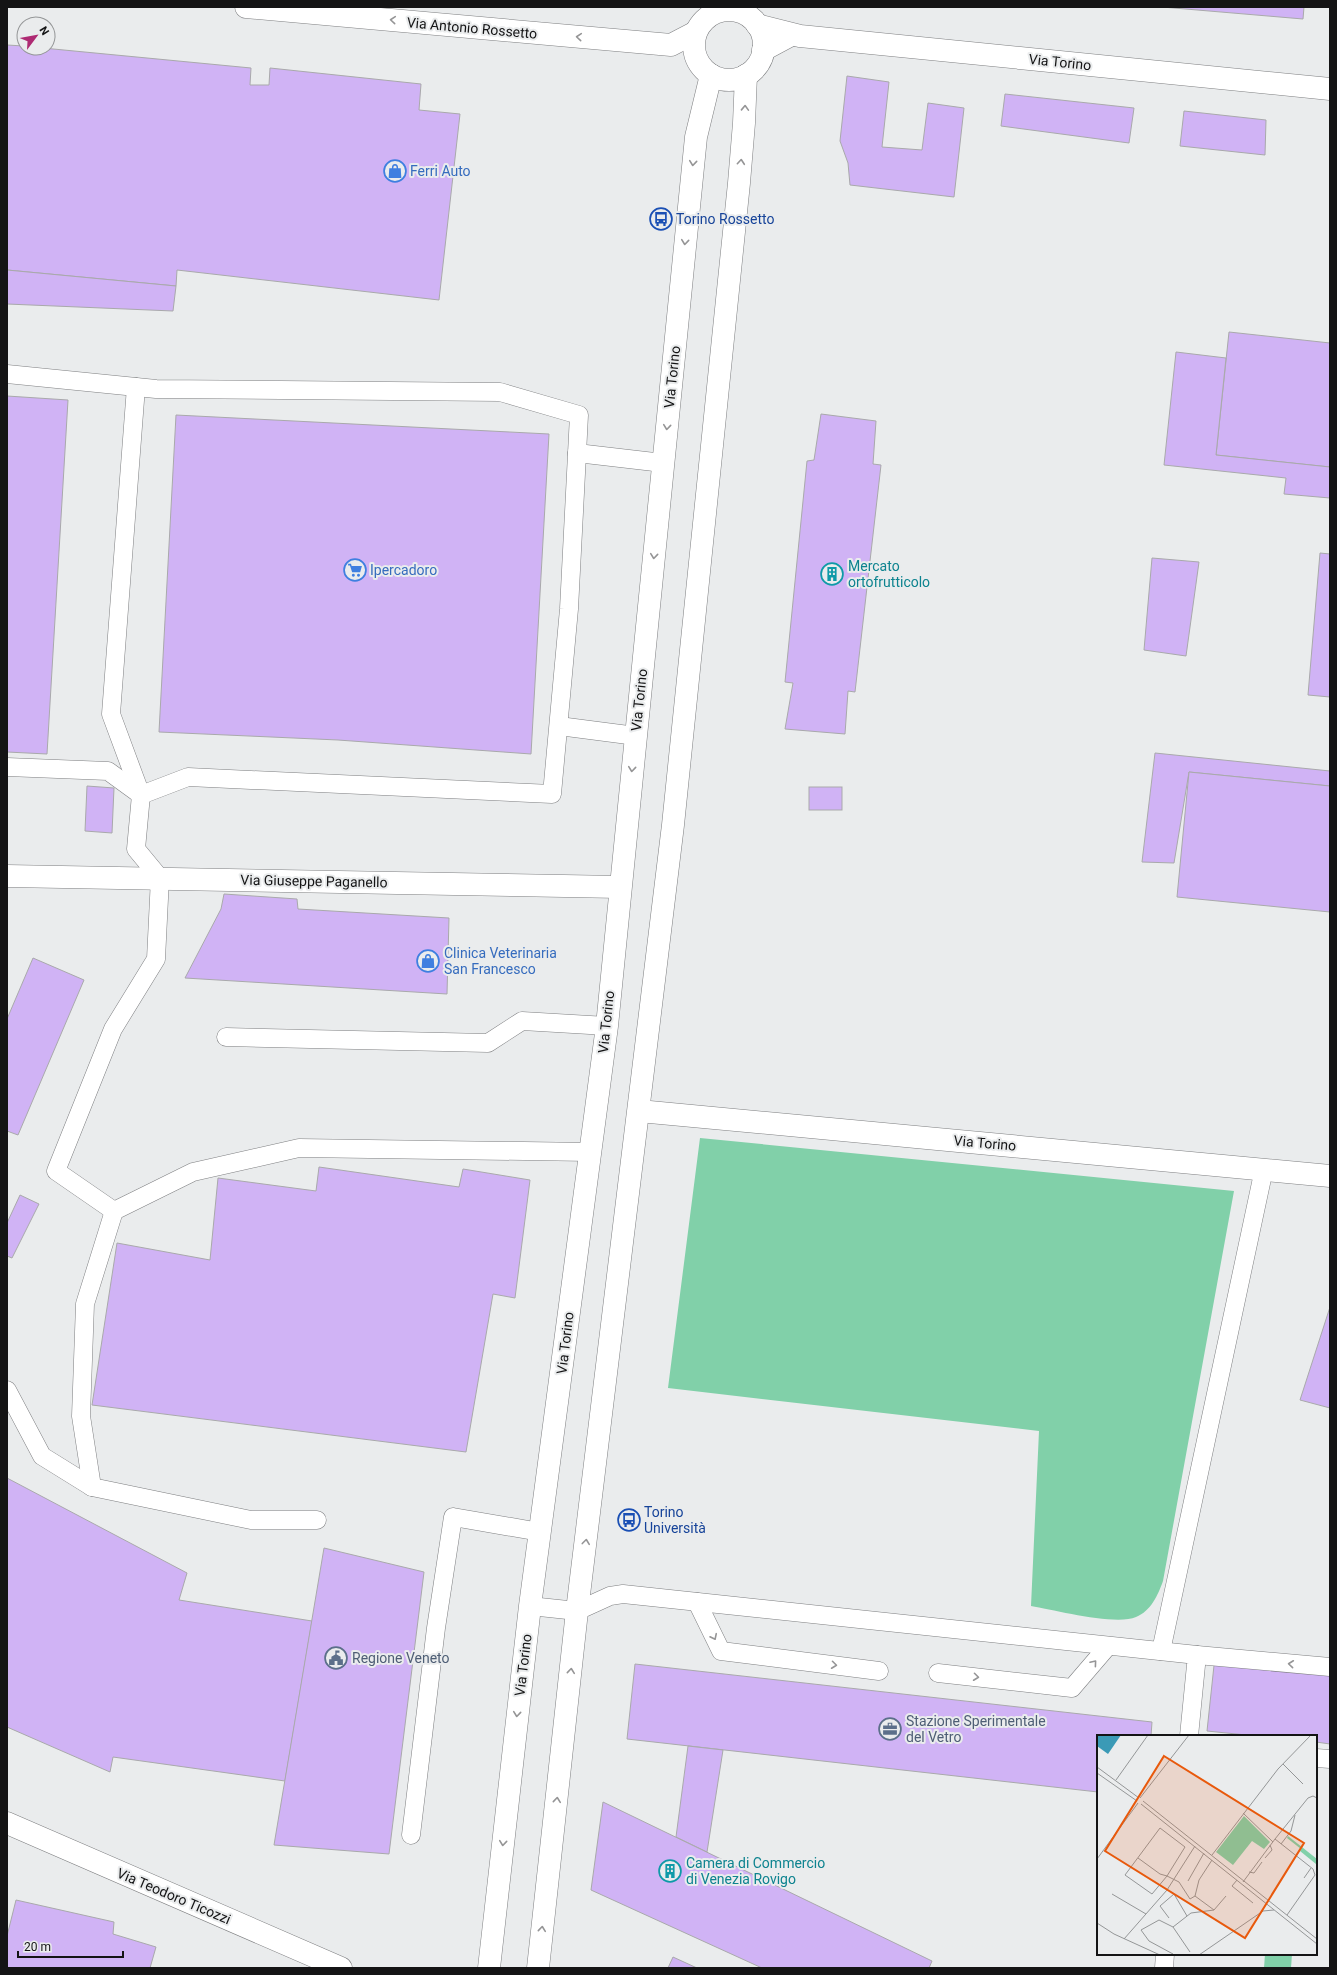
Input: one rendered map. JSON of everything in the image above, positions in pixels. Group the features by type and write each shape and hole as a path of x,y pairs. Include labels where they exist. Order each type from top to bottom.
{"street":[{"name":"Via Antonio Rossetto","path":"246,7 671,46 704,19"},
{"path":"726,10 735,10 755,17 763,41 763,50 760,60 746,75 728,80 711,75 698,61 695,52 694,42 704,19 726,10"},
{"name":"Via Torino","path":"755,17 791,35 1330,89"},
{"path":"763,50 791,35"},
{"name":"Via Torino","path":"488,1967 530,1606 606,1026 696,137 711,75"},
{"path":"538,1968 578,1611 675,809 739,183 746,75"},
{"name":"Via Giuseppe Paganello","path":"7,876 620,887"},
{"name":"Via Torino","path":"639,1111 1330,1176"},
{"name":"Via Teodoro Ticozzi","path":"7,1823 341,1968"}],"lane":[{"path":"7,374 156,389 500,392 579,415 570,609 552,794 188,777 141,794"},
{"path":"114,1211 56,1171 113,1029 156,958 160,878 136,849 141,794 111,714 136,387"},
{"path":"577,453 663,463"},
{"path":"559,726 636,736"},
{"path":"7,767 108,771 141,794"},
{"path":"226,1036 488,1043 522,1021 606,1026"},
{"path":"92,1487 81,1416 85,1304 114,1211 193,1172 299,1148 590,1152"},
{"path":"1161,1651 1264,1169"},
{"path":"7,1390 42,1456 92,1487 251,1520 317,1520"},
{"path":"411,1835 436,1628 453,1517 540,1532"},
{"path":"530,1606 578,1611 610,1596 623,1594 1108,1646 1330,1667"},
{"path":"697,1602 721,1651 879,1670"},
{"path":"938,1673 1072,1688 1108,1646"},
{"path":"1189,1735 1197,1654"},
{"path":"1317,1758 1330,1759"},
{"path":"1164,1968 1165,1955"}],"green space":[{"path":"700,1138 1234,1191 1163,1581 1156,1597 1146,1611 1136,1617 1115,1620 1100,1619 1031,1606 1039,1431 668,1388"},
{"path":"1265,1955 1292,1955 1291,1968 1264,1968"}],"building":[{"path":"1162,7 1304,7 1303,19"},
{"path":"7,45 16,46 16,56 56,56 56,49 251,68 250,85 269,85 270,68 421,84 419,110 460,114 439,300 177,270 176,286 7,270"},
{"path":"847,76 889,82 882,147 922,150 928,103 964,108 954,197 850,185 848,163 840,141"},
{"path":"1005,94 1134,108 1129,143 1001,126"},
{"path":"1184,111 1266,120 1265,155 1180,146"},
{"path":"7,270 176,286 173,311 7,304"},
{"path":"1229,332 1330,343 1330,467 1216,455"},
{"path":"1176,352 1226,358 1216,455 1330,467 1330,498 1284,494 1286,478 1164,465"},
{"path":"7,396 68,400 47,754 7,752"},
{"name":"Mercato ortofrutticolo","path":"821,414 876,421 873,464 881,465 855,692 848,691 845,734 785,729 793,683 785,682 807,461 814,460"},
{"name":"Ipercadoro","path":"176,415 549,434 531,754 338,740 159,732"},
{"path":"1320,553 1330,554 1330,697 1308,695"},
{"path":"1152,558 1199,562 1186,656 1144,650"},
{"path":"1155,753 1330,771 1330,786 1189,772 1174,863 1142,862"},
{"path":"1189,772 1330,786 1330,912 1177,897"},
{"path":"87,786 114,788 112,833 85,831"},
{"path":"809,787 842,787 842,810 809,810"},
{"path":"224,894 297,899 298,909 449,918 447,994 185,978 221,909"},
{"path":"33,958 84,980 18,1135 7,1131 7,1019"},
{"path":"319,1167 459,1187 463,1169 530,1180 515,1298 493,1294 466,1452 92,1405 117,1243 210,1260 218,1178 316,1191"},
{"path":"20,1195 39,1204 12,1258 7,1256 7,1223"},
{"path":"1330,1307 1330,1408 1300,1400"},
{"path":"7,1478 187,1573 179,1600 312,1621 285,1781 113,1757 110,1772 7,1727"},
{"path":"324,1548 424,1572 389,1854 274,1845"},
{"path":"1215,1656 1330,1668 1330,1744 1317,1742 1317,1735 1246,1735 1207,1731"},
{"name":"Stazione Sperimentale del Vetro","path":"635,1664 1152,1722 1151,1735 1097,1735 1097,1792 627,1739"},
{"path":"688,1746 723,1750 707,1852 676,1837"},
{"name":"Camera di Commercio di Venezia Rovigo","path":"603,1802 932,1961 929,1968 762,1968 591,1890"},
{"path":"16,1900 114,1922 113,1934 156,1947 150,1968 7,1968 7,1936"},
{"path":"673,1957 697,1968 668,1968"}],"place":[{"name":"Ferri Auto","path":"395,171"},
{"name":"Torino Rossetto","path":"661,219"},
{"name":"Ipercadoro","path":"355,570"},
{"name":"Mercato ortofrutticolo","path":"832,574"},
{"name":"Clinica Veterinaria San Francesco","path":"428,961"},
{"name":"Torino Università","path":"629,1520"},
{"name":"Regione Veneto","path":"336,1658"},
{"name":"Stazione Sperimentale del Vetro","path":"890,1729"},
{"name":"Camera di Commercio di Venezia Rovigo","path":"670,1871"}]}
